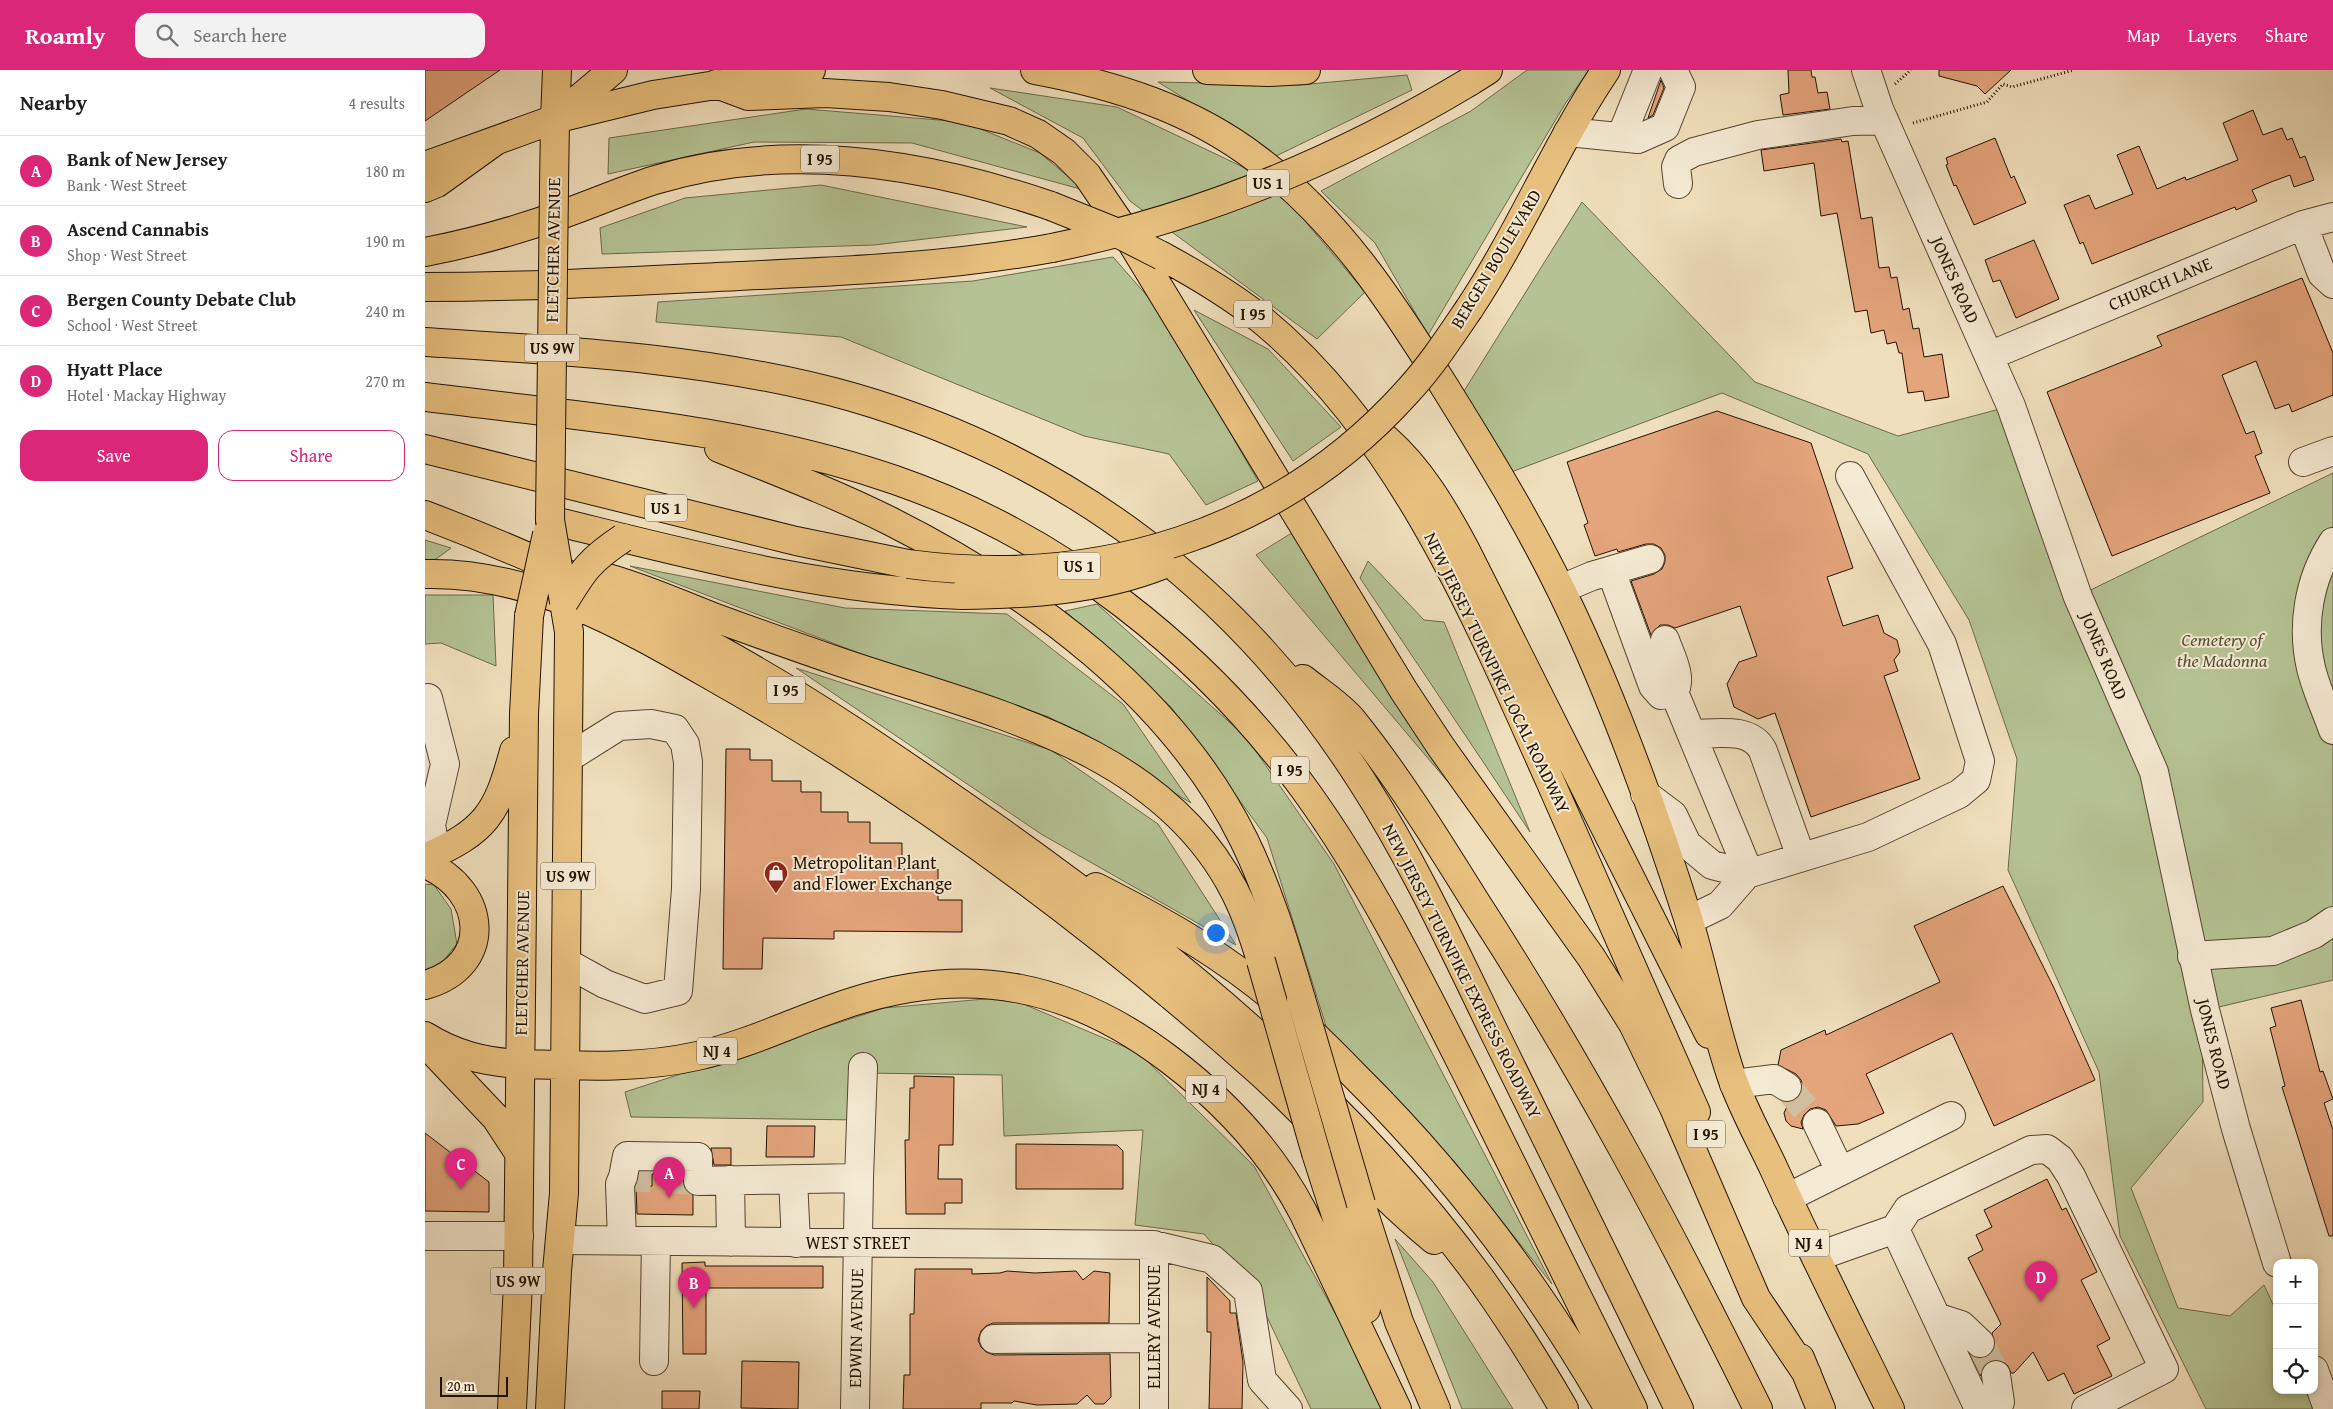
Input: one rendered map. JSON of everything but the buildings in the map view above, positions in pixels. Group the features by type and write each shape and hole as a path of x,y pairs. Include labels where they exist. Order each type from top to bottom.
{"main road":[{"name":"FLETCHER AVENUE","path":"550,1409 565,1193 567,1066 569,633 550,520 553,188 557,70"},
{"path":"555,119 613,70"},
{"path":"425,166 555,119 653,95 811,70"},
{"path":"1035,70 1115,88 1140,96 1191,117 1254,156 1313,206 1362,263 1411,333 1468,423 1561,589 1587,645 1645,794 1689,920 1733,1079"},
{"path":"1207,70 1268,72 1306,70"},
{"name":"BERGEN BOULEVARD","path":"1242,516 1316,472 1380,420 1418,379 1469,309 1506,249 1568,132 1606,70"},
{"name":"US 1","path":"425,287 545,285 908,267 1009,256 1093,240 1209,206 1324,160 1404,119 1479,76"},
{"path":"716,84 747,96 804,93 858,94 942,105 991,116 1023,126 1038,134 1064,152 1087,176 1121,225 1404,691 1441,747 1586,950 1633,1024 1674,1108 1756,1298 1807,1374"},
{"path":"425,188 437,183 494,142"},
{"name":"NEW JERSEY TURNPIKE LOCAL ROADWAY","path":"425,252 466,244 526,227 674,175 713,166 774,160 834,160 894,167 992,188 1051,206 1113,231 1162,256 1213,285 1262,321 1330,389 1379,451 1413,502 1445,558 1480,629 1643,989 1821,1409"},
{"name":"NEW JERSEY TURNPIKE EXPRESS ROADWAY","path":"425,342 609,355 691,364 801,384 899,412 992,450 1082,499 1158,551 1241,627 1309,705 1365,785 1440,919 1679,1409"},
{"path":"1330,389 1404,455 1447,516 1503,623 1686,993 1733,1079"},
{"name":"I 95","path":"425,397 671,428 809,454 896,480 971,512 1038,548 1105,590 1168,640 1207,676 1277,753 1307,793 1365,882 1459,1057 1633,1409"},
{"path":"671,428 826,492 888,520 936,545 977,570 1047,618 1119,676 1169,729 1200,768 1243,838 1274,911 1361,1204 1399,1322 1436,1409"},
{"name":"US 1","path":"425,449 796,541 908,564 959,570 998,572 1082,566 1123,558 1162,547 1242,516"},
{"name":"I 95","path":"425,515 523,554 624,601 718,649 877,748 1032,854 1153,948 1297,1073 1381,1158 1477,1275 1523,1341 1564,1409"},
{"path":"550,520 735,565 812,580 909,592 981,594 1053,589 1129,576 1190,551 1242,516"},
{"name":"FLETCHER AVENUE","path":"512,1409 519,1236 524,714 529,616 550,520"},
{"path":"564,602 583,571 597,555 623,538"},
{"path":"523,554 637,586 732,624 870,672 1011,717 1094,756 1159,800 1194,833 1210,853 1241,903 1261,961 1316,1153 1357,1283 1402,1409"},
{"path":"425,574 456,574 502,580 589,612 658,646 736,690 818,738 901,791 1022,877 1158,983 1294,1104 1403,1214 1477,1275"},
{"path":"1241,627 1352,720 1434,837 1524,978 1609,1122 1660,1214 1758,1409"},
{"path":"425,985 449,975 462,963 471,946 474,925 471,907 464,891 429,859 467,837 491,813 504,788 524,714"},
{"path":"1032,854 1167,923 1210,951 1257,985 1341,1061 1417,1140 1480,1215 1538,1294 1609,1409"},
{"name":"NJ 4","path":"521,1064 567,1066 661,1063 700,1056 854,1001 888,992 925,986 994,985 1042,993 1069,1001 1123,1028 1177,1065 1233,1116 1268,1156 1294,1194 1397,1409"},
{"path":"425,1036 447,1049 473,1058 521,1064"},
{"path":"425,1043 496,1118 519,1153"},
{"name":"NJ 4","path":"1733,1079 1787,1198 1890,1409"}],"street":[{"path":"1621,137 1647,70"},
{"path":"1568,132 1638,139 1665,127 1681,87 1673,70"},
{"name":"JONES ROAD","path":"1866,70 1886,125 2011,406 2078,596 2154,772 2192,956 2236,1129 2276,1259"},
{"path":"1678,184 1676,167 1679,160 1694,152 1758,135 1853,121 1886,125"},
{"name":"CHURCH LANE","path":"1989,356 2303,225 2333,217"},
{"path":"2303,225 2322,274 2333,284"},
{"path":"2303,462 2333,451"},
{"path":"1645,794 1673,815 1687,844 1712,865 1748,873 1868,837 1959,794 1976,780 1980,762 1942,644 1850,476"},
{"path":"2333,542 2323,557 2311,592 2306,632 2311,668 2333,730"},
{"path":"1561,589 1592,576 1650,559"},
{"path":"1611,570 1653,686 1661,695 1674,692"},
{"path":"1665,640 1677,679 1674,692 1748,873"},
{"path":"428,698 445,764 428,825 429,859"},
{"path":"567,963 605,984 645,999 678,991 686,889 688,762 685,744 675,729 651,724 619,726 568,758"},
{"path":"1692,734 1738,734 1749,736 1757,741 1763,751 1801,858"},
{"path":"1689,920 1720,906 1748,873"},
{"path":"2192,956 2273,951 2314,934 2333,921"},
{"name":"EDWIN AVENUE","path":"855,1409 863,1068"},
{"path":"1733,1079 1774,1079 1787,1087"},
{"path":"1787,1198 1951,1116"},
{"path":"1817,1123 1840,1172"},
{"path":"1816,1257 1895,1229 1908,1209 2031,1150 2039,1148 2054,1153 2071,1176 2164,1369 2086,1409"},
{"path":"622,1240 620,1184 627,1156 698,1157 697,1180 859,1178"},
{"path":"793,1179 796,1243"},
{"path":"729,1180 731,1242"},
{"path":"1895,1229 1979,1409"},
{"path":"425,1236 519,1236"},
{"name":"WEST STREET","path":"561,1240 1154,1245 1212,1259 1248,1291 1262,1380 1288,1409"},
{"path":"654,1361 656,1241"},
{"name":"ELLERY AVENUE","path":"1154,1245 1154,1409"},
{"path":"1936,1317 1961,1325 1979,1343"},
{"path":"994,1339 1153,1338"},
{"path":"1995,1375 2000,1402 1997,1409"},
{"path":"2318,1381 2328,1409"}],"path":[{"path":"1886,125 1987,102 2003,84 2011,87 2074,70"}],"green space":[{"path":"1527,70 1589,70 1565,104 1428,335 1375,243 1321,191 1471,111"},
{"path":"1407,75 1412,90 1276,156 1158,82 1299,85"},
{"path":"990,88 1117,107 1243,167 1288,201 1365,292 1317,339 1130,201 1083,138"},
{"path":"806,109 963,122 1040,153 1084,190 912,143 754,142 608,174 609,138"},
{"path":"821,185 1027,227 874,245 602,254 600,228 685,198"},
{"name":"Cemetery of the Madonna","path":"1582,202 1755,382 1898,436 2011,406 2078,596 2333,473 2333,980 2202,1011 2203,1102 2131,1188 2178,1308 2230,1316 2264,1285 2273,1304 2273,1394 2313,1394 2319,1409 2206,1409 2120,1236 2099,1072 2008,870 2017,759 1969,620 1868,454 1722,393 1506,474 1459,399"},
{"path":"1113,257 1149,298 1205,389 1258,481 1206,505 1169,454 1084,436 841,337 656,322 658,302 973,281"},
{"path":"1194,310 1268,349 1341,427 1293,461"},
{"path":"1295,531 1448,782 1256,555"},
{"path":"425,540 451,548 436,559 425,561"},
{"path":"1368,561 1424,620 1444,622 1530,832 1360,578"},
{"path":"630,566 845,608 1007,614 1123,704 1191,803 1049,717 872,658"},
{"path":"425,595 493,595 496,666 441,643 425,644"},
{"path":"1097,604 1246,737 1334,864 1552,1284 1453,1160 1331,1042 1267,838 1171,707 1065,611"},
{"path":"796,668 1051,750 1158,824 1236,945 1041,834"},
{"path":"425,884 434,885 451,909 457,944 438,967 425,970"},
{"path":"1007,997 1139,1053 1254,1166 1340,1322 1383,1409 1311,1409 1255,1292 1204,1234 1135,1225 1143,1130 1004,1136 1002,1075 863,1073 861,1120 631,1117 625,1092 884,1008"},
{"path":"1395,1239 1433,1282 1513,1409 1462,1409"}],"tunnel":[{"path":"1787,1087 1817,1123"},
{"path":"623,1177 698,1181"},
{"path":"1980,1343 1996,1375"}],"place":[{"name":"Metropolitan Plant and Flower Exchange","path":"776,894"},
{"name":"Bergen County Debate Club","path":"461,1189"},
{"name":"Bank of New Jersey","path":"669,1198"},
{"name":"Hyatt Place","path":"2041,1302"},
{"name":"Ascend Cannabis","path":"694,1308"}]}
